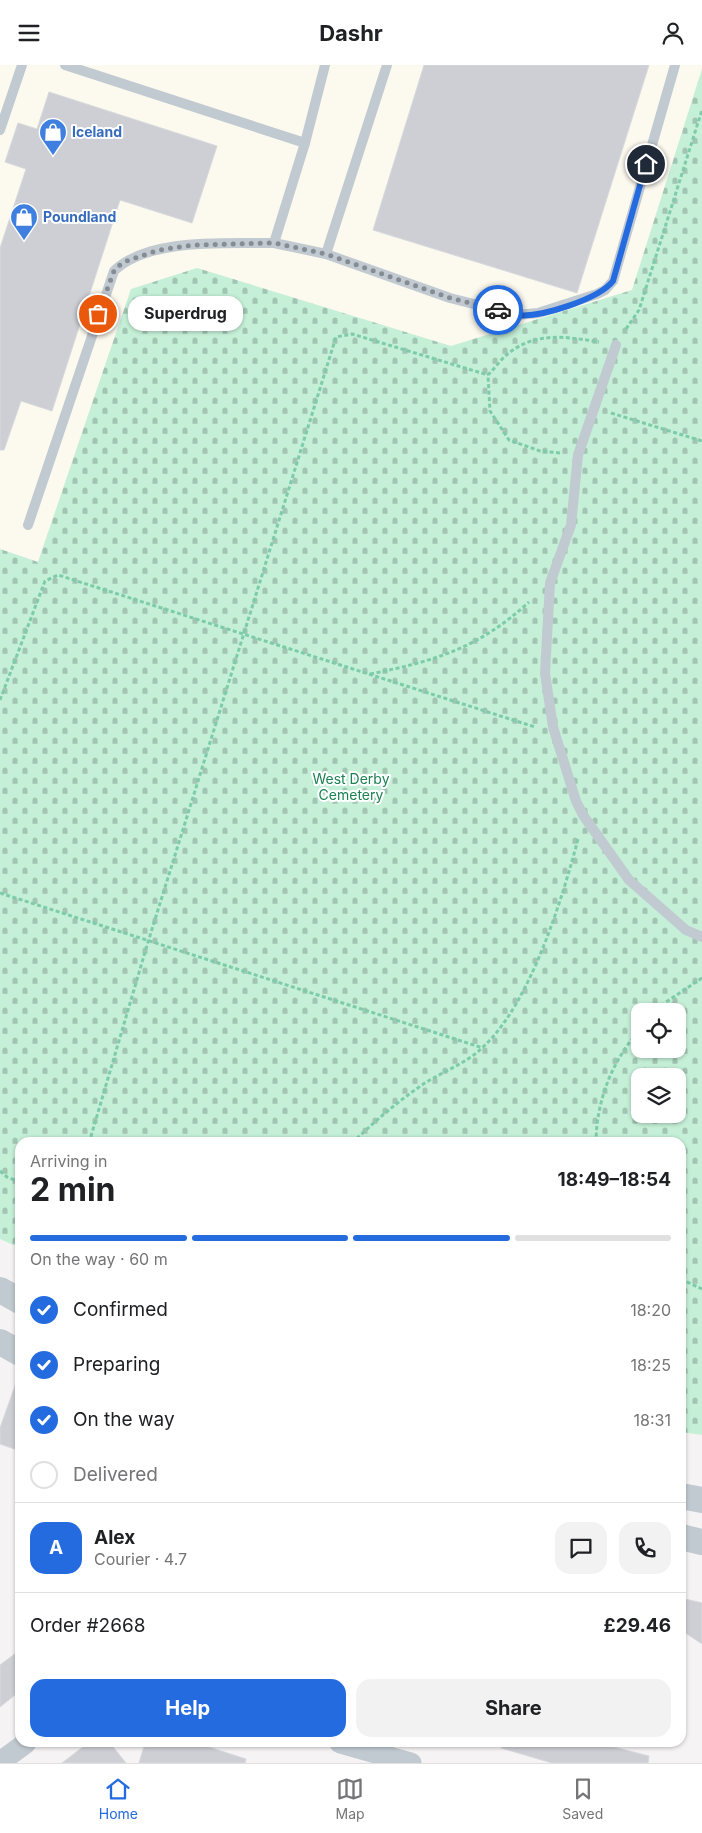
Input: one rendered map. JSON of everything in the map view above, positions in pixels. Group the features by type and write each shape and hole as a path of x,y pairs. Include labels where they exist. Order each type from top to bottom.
{"street":[{"path":"0,1290 15,1298"},
{"path":"0,1342 15,1350"},
{"path":"0,1346 15,1351"},
{"path":"686,1497 702,1500"},
{"path":"686,1538 702,1542"},
{"path":"0,1762 21,1747"},
{"path":"354,1747 412,1763"}],"lane":[{"path":"0,130 4,107 22,65"},
{"path":"65,65 305,143"},
{"path":"274,243 305,143 324,65"},
{"path":"326,254 386,65"},
{"path":"28,525 114,271 127,261 159,250 194,245 274,243 326,254 450,298 517,315 538,313 605,290 613,281 675,65"},
{"path":"616,345 578,455 571,525 550,583 545,673 553,727 576,801 583,815 629,880 686,930 702,937"}],"path":[{"path":"578,455 540,451 509,440 490,411 488,375 512,350 539,337 576,338 616,345 639,309 702,110"},
{"path":"91,1137 148,942 336,337 352,334 488,375"},
{"path":"593,408 702,441"},
{"path":"0,700 45,581 58,575 541,729 553,727"},
{"path":"369,675 408,667 454,652 482,639 517,613 550,583"},
{"path":"358,1137 380,1116 422,1084 483,1048 513,1010 539,955 570,868 583,815"},
{"path":"0,893 483,1048"},
{"path":"665,1003 702,978"},
{"path":"596,1137 596,1126 607,1081 631,1040"},
{"path":"0,1171 7,1177 15,1180"},
{"path":"686,1281 702,1289"}],"shaded area":[{"path":"0,65 702,65 702,69 632,290 451,347 197,268 131,289 38,562 0,549"}],"green space":[{"name":"West Derby Cemetery","path":"702,69 702,1435 686,1433 686,1137 15,1137 15,1246 0,1239 0,549 38,562 131,289 197,268 451,346 632,290"}],"building":[{"path":"424,65 649,65 577,293 373,230"},
{"path":"49,92 217,146 192,223 120,200 52,411 21,401 4,450 0,450 0,248 26,169 5,162 18,123 37,129"},
{"path":"15,1386 15,1449 0,1444 0,1428"},
{"path":"686,1599 702,1603 702,1644 686,1633"},
{"path":"15,1654 15,1695 0,1707 0,1665"},
{"path":"83,1747 113,1747 126,1763 62,1763"},
{"path":"144,1747 208,1747 246,1759 245,1763 139,1763"},
{"path":"614,1747 649,1756 648,1763 552,1763 501,1748"}],"way so far":[{"path":"98,314 114,271 122,263 159,250 194,245 274,243 326,254 450,298 498,310"}],"place":[{"name":"Iceland","path":"53,156"},
{"name":"Poundland","path":"24,241"},
{"name":"Superdrug","path":"98,314"}],"route":[{"path":"498,310 517,315 538,313 574,303 609,287 613,281 646,164"}]}
